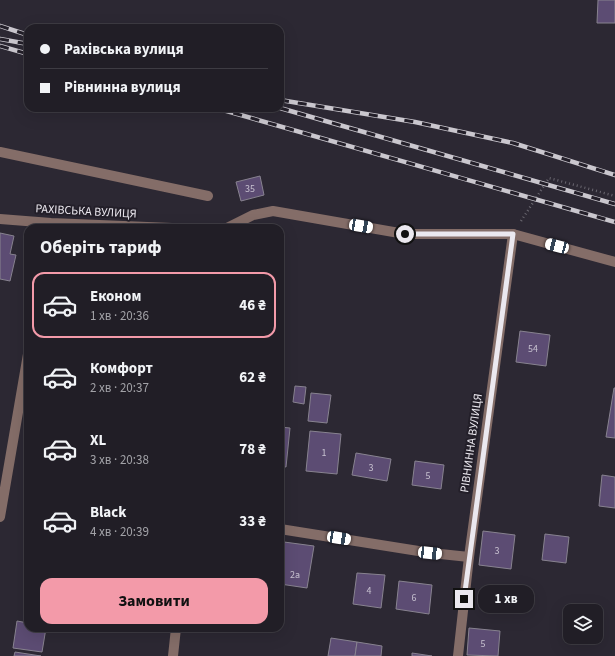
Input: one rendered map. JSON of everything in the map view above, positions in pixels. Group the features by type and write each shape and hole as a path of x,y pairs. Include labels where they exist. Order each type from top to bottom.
{"street":[{"path":"0,152 208,196"},
{"path":"236,224 253,216 273,211 405,234 513,234 615,262"},
{"name":"РАХІВСЬКА ВУЛИЦЯ","path":"0,219 36,224"},
{"name":"РІВНИННА ВУЛИЦЯ","path":"458,656 469,557 513,234"},
{"path":"0,516 24,377"},
{"path":"284,530 430,553 469,557"},
{"path":"173,656 176,632"}],"path":[{"path":"513,234 549,178 615,196"}],"building":[{"path":"598,0 615,0 615,23 597,23"},
{"path":"260,176 264,195 241,201 236,182"},
{"path":"0,233 14,236 10,254 16,255 10,281 0,279"},
{"path":"520,331 550,335 546,366 516,362"},
{"path":"295,386 306,387 304,404 293,402"},
{"path":"615,388 615,438 606,437"},
{"path":"311,393 331,395 327,423 308,421"},
{"path":"284,427 290,428 286,467 284,467"},
{"path":"310,431 341,434 337,474 306,471"},
{"path":"356,453 391,459 387,481 352,475"},
{"path":"415,461 444,465 441,489 412,485"},
{"path":"602,475 615,477 615,508 599,506"},
{"path":"483,531 515,535 511,569 479,565"},
{"path":"545,534 569,537 566,563 542,560"},
{"path":"284,542 314,546 307,588 284,585"},
{"path":"357,573 385,575 381,608 353,604"},
{"path":"399,581 432,585 429,614 396,609"},
{"path":"17,621 24,622 24,632 45,632 42,652 13,648"},
{"path":"469,628 500,631 498,656 467,655"},
{"path":"331,638 357,642 355,656 328,656"},
{"path":"357,642 382,646 381,656 355,656"},
{"path":"15,652 41,656 14,656"},
{"path":"412,653 432,656 412,656"}],"railway":[{"path":"0,26 24,34"},
{"path":"0,39 24,43"},
{"path":"0,46 24,53"},
{"path":"284,101 415,122 513,143 615,175"},
{"path":"284,109 615,204"},
{"path":"230,112 615,222"}],"route":[{"path":"405,234 513,234 464,599"}]}
